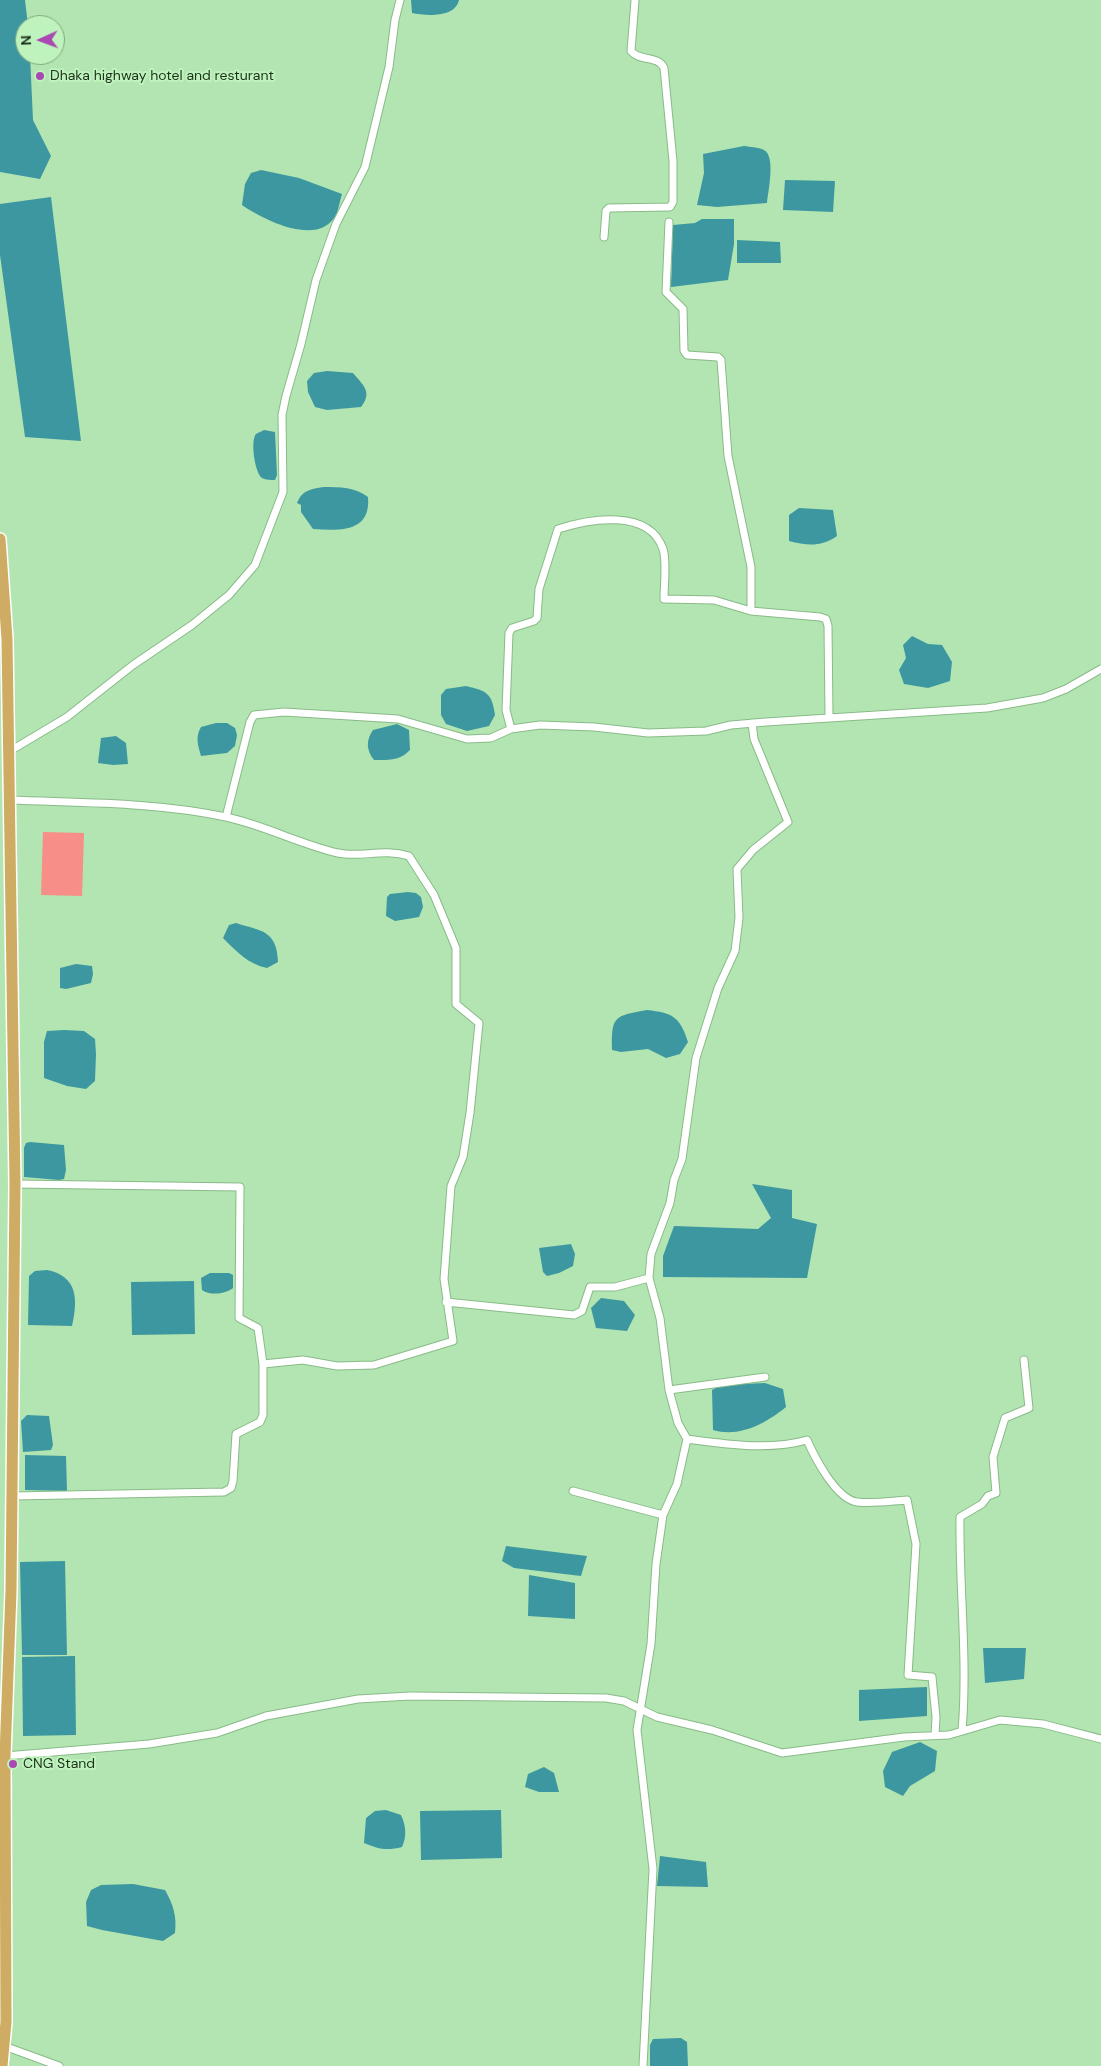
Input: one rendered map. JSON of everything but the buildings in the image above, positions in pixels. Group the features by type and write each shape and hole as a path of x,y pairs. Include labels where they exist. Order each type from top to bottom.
{"highway":[{"path":"0,539 8,639 10,750 5,777 16,1184 12,1496 3,1860 6,2022 2,2066"}],"street":[{"path":"10,750 67,717 133,665 192,625 229,596 255,565 283,492 282,415 286,396 301,344 316,280 336,224 365,167 389,67 395,20 400,0"},
{"path":"604,237 607,209 670,207 673,202 674,161 664,68 657,61 638,57 631,51 635,0"},
{"path":"669,222 666,292 670,298 680,304 682,309 685,354 718,357 722,360 728,456 751,567 752,612"},
{"path":"511,729 506,710 509,633 512,628 534,621 537,618 539,589 558,529 601,520 637,521 655,534 664,550 664,599 714,600 752,612 826,619 828,626 829,717"},
{"path":"226,817 233,796 237,768 250,722 254,715 284,712 398,719 467,739 491,738 511,729 540,725 594,727 648,733 706,731 752,723 987,708 1043,698 1066,689 1101,669"},
{"path":"643,2066 653,1869 637,1730 651,1644 656,1564 664,1515 678,1484 687,1439 678,1423 669,1390 660,1318 649,1278 652,1254 670,1203 674,1180 682,1159 696,1058 718,988 736,951 739,918 737,869 753,850 788,822 769,771 754,739 752,723"},
{"path":"6,800 158,808 226,817 340,854 393,851 409,856 434,895 456,948 456,1004 479,1024 470,1113 463,1157 452,1186 444,1279 453,1338 452,1343 374,1366 337,1366 304,1360 263,1364"},
{"path":"12,1496 224,1492 231,1488 236,1434 263,1419 263,1364 258,1328 239,1318 240,1187 16,1184"},
{"path":"446,1302 574,1315 582,1311 590,1287 615,1286 649,1278"},
{"path":"962,1731 966,1687 960,1587 960,1517 982,1504 988,1496 996,1493 993,1457 1005,1418 1029,1408 1024,1360"},
{"path":"669,1390 765,1376"},
{"path":"687,1439 733,1445 794,1444 807,1440 817,1462 842,1496 856,1502 907,1500 916,1544 908,1676 932,1677 936,1717 935,1735"},
{"path":"573,1491 664,1515"},
{"path":"5,1756 149,1744 217,1733 266,1716 358,1698 410,1696 606,1698 624,1702 658,1718 712,1730 782,1754 962,1731 1000,1720 1042,1724 1101,1739"},
{"path":"4,2046 59,2066"}],"shaded area":[{"path":"43,832 84,833 82,896 41,895"}],"water":[{"path":"0,0 25,0 27,15 15,15 15,65 30,65 33,120 51,156 40,179 0,172"},
{"path":"411,0 459,0 452,10 446,13 425,15 412,13"},
{"path":"744,146 762,149 768,154 770,159 770,183 767,203 717,207 697,205 704,173 703,154"},
{"path":"261,170 299,178 342,194 337,213 329,224 318,229 305,230 277,224 264,218 242,205 245,184 251,173"},
{"path":"785,180 835,181 833,212 783,210"},
{"path":"51,197 81,441 25,437 0,255 0,204"},
{"path":"702,219 734,219 734,244 728,280 671,287 673,225 695,223"},
{"path":"737,240 780,242 781,263 737,263"},
{"path":"327,371 353,373 363,385 366,393 365,402 361,407 327,410 315,407 308,392 307,381 314,373"},
{"path":"264,430 275,432 277,475 275,480 262,478 255,464 254,438 256,434"},
{"path":"324,487 353,489 368,497 368,509 365,517 352,527 334,530 313,529 301,512 301,505 297,503 304,493"},
{"path":"799,508 833,510 837,536 820,544 802,544 789,541 789,515"},
{"path":"912,636 928,644 942,645 952,662 950,681 928,688 904,684 899,670 906,658 903,645"},
{"path":"466,686 484,692 490,697 495,715 489,726 467,731 446,724 441,715 441,695 446,689"},
{"path":"216,723 227,723 235,728 237,735 235,746 227,753 201,756 198,741 199,731 201,727"},
{"path":"397,724 409,730 410,750 398,758 374,760 369,752 368,745 373,730"},
{"path":"116,736 126,743 128,764 98,763 101,738"},
{"path":"416,893 421,897 423,907 419,917 395,921 386,916 387,897 390,894"},
{"path":"236,923 260,930 271,938 275,944 278,962 267,968 260,966 243,957 233,948 223,938 229,925"},
{"path":"76,964 92,966 91,983 66,989 60,988 60,968"},
{"path":"647,1010 674,1017 682,1026 688,1042 680,1054 666,1058 648,1049 621,1052 612,1050 613,1030 617,1019 628,1014"},
{"path":"47,1031 84,1031 95,1039 95,1081 86,1089 67,1086 44,1078 44,1042"},
{"path":"26,1143 64,1145 66,1170 64,1179 24,1177 24,1148"},
{"path":"752,1184 792,1190 792,1218 817,1224 807,1278 663,1277 663,1256 674,1226 758,1229 771,1218"},
{"path":"571,1244 575,1254 573,1266 559,1273 547,1276 543,1272 539,1248"},
{"path":"47,1270 65,1278 73,1290 75,1307 72,1326 28,1325 29,1276 35,1271"},
{"path":"210,1273 229,1273 233,1275 233,1288 218,1294 205,1292 202,1290 201,1278"},
{"path":"194,1281 195,1334 132,1335 131,1282"},
{"path":"601,1298 624,1301 635,1315 627,1331 596,1328 591,1308"},
{"path":"765,1383 783,1389 786,1407 752,1428 733,1432 713,1430 712,1390 721,1385"},
{"path":"27,1415 49,1416 53,1445 51,1450 23,1452 21,1421"},
{"path":"25,1455 66,1456 67,1491 25,1490"},
{"path":"506,1546 587,1556 581,1576 514,1568 502,1561"},
{"path":"65,1561 67,1655 22,1655 20,1562"},
{"path":"529,1575 575,1583 575,1619 528,1616"},
{"path":"983,1648 1026,1648 1024,1679 985,1683"},
{"path":"75,1656 76,1735 23,1736 22,1657"},
{"path":"927,1687 927,1716 859,1721 859,1690"},
{"path":"920,1742 937,1751 935,1771 910,1786 903,1796 885,1787 883,1771 892,1752"},
{"path":"544,1767 554,1773 559,1792 539,1792 525,1787 528,1774"},
{"path":"386,1810 401,1815 405,1831 402,1847 383,1849 364,1843 366,1818 375,1811"},
{"path":"501,1810 502,1858 421,1860 420,1811"},
{"path":"660,1856 706,1862 708,1887 657,1886"},
{"path":"133,1884 165,1890 174,1910 175,1933 163,1941 87,1926 86,1902 91,1890 101,1885"},
{"path":"681,2038 687,2042 688,2066 650,2066 650,2045 653,2039"}],"place":[{"name":"Dhaka highway hotel and resturant","path":"40,76"},
{"name":"CNG Stand","path":"13,1764"}]}
